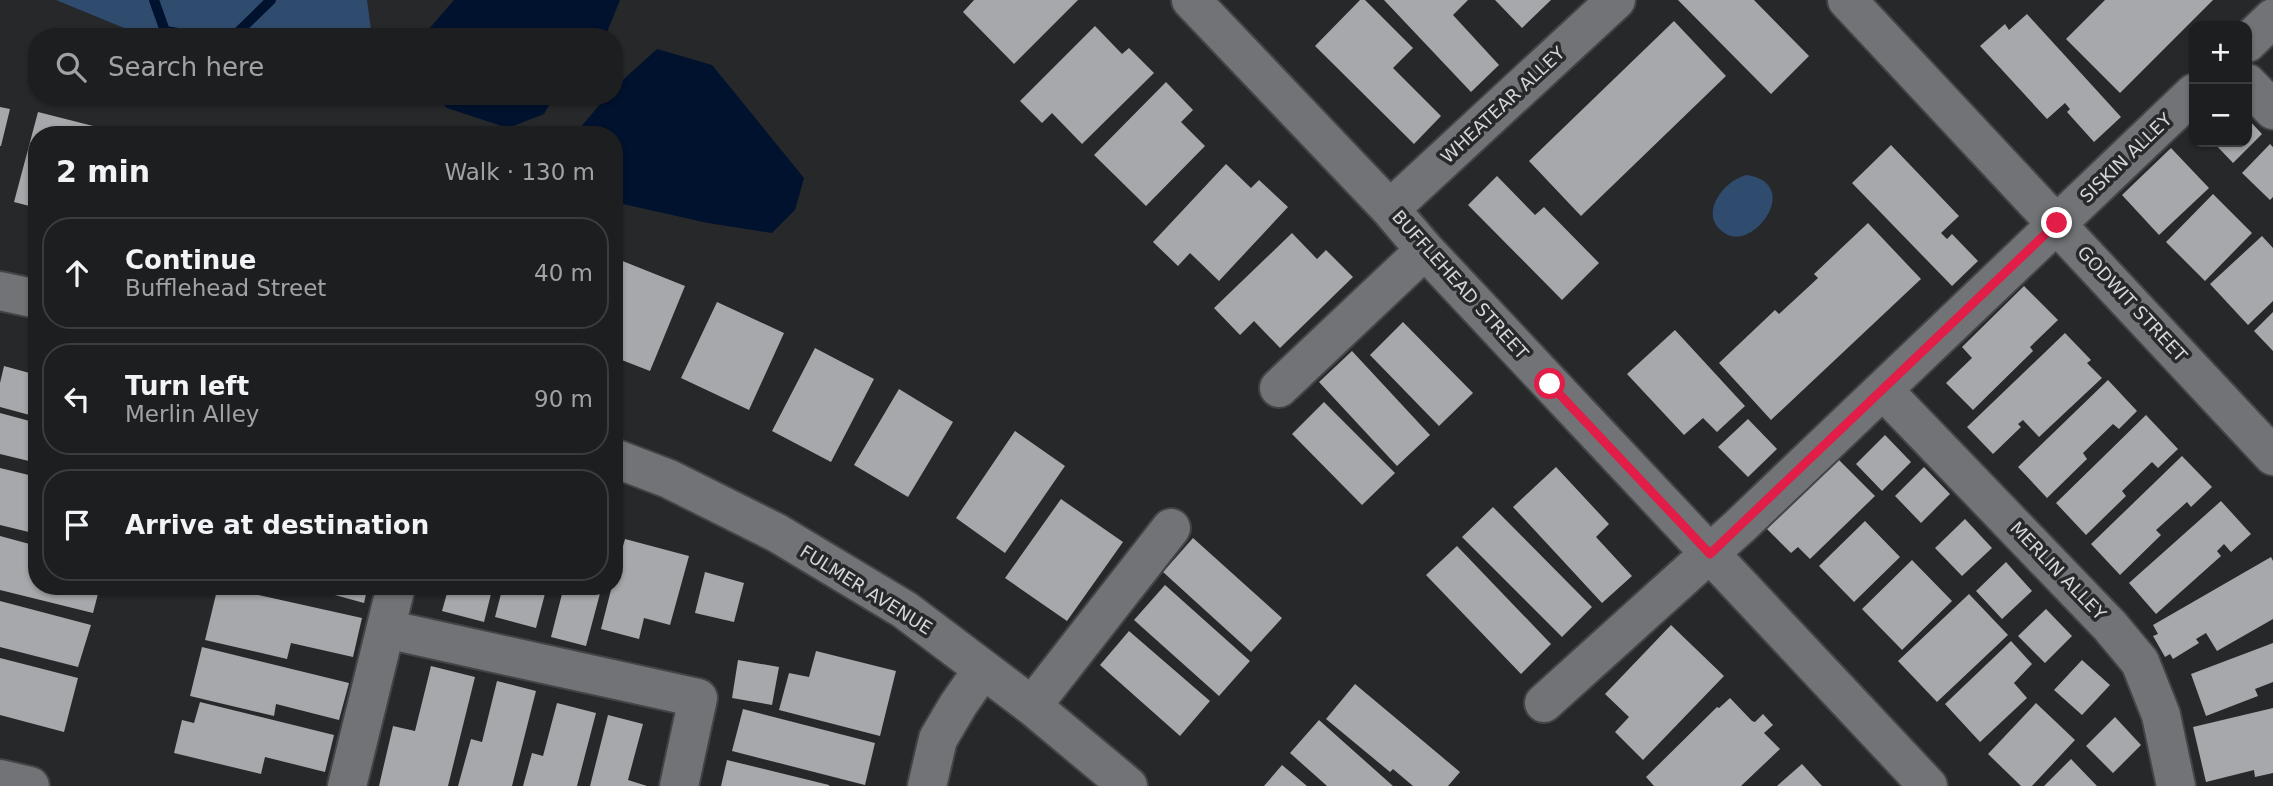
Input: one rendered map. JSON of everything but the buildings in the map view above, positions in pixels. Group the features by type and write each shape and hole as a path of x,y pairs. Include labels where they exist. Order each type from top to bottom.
{"street":[{"name":"BUFFLEHEAD STREET","path":"1191,0 1390,209 1425,250 1928,786"},
{"name":"WHEATEAR ALLEY","path":"1390,209 1616,0"},
{"name":"GODWIT STREET","path":"1847,0 2273,456"},
{"path":"2252,38 2273,18"},
{"path":"2248,84 2273,110"},
{"name":"SISKIN ALLEY","path":"2057,223 2189,98"},
{"path":"1544,702 1710,554 2057,223"},
{"path":"1279,388 1425,250"},
{"path":"0,291 28,297"},
{"name":"MERLIN ALLEY","path":"1883,390 2110,626 2140,662 2161,715 2176,786"},
{"name":"FULMER AVENUE","path":"623,461 669,479 777,533 905,610 1032,706 1128,786"},
{"path":"1032,706 1171,528"},
{"path":"348,786 394,595"},
{"path":"386,629 698,698 679,786"},
{"path":"927,786 938,739 983,669"},
{"path":"0,779 30,786"}],"shaded area":[{"path":"56,0 367,0 371,28 124,28"},
{"path":"454,0 620,0 609,28 430,28"},
{"path":"657,49 712,65 804,178 795,210 772,233 708,223 623,204 623,126 582,126 599,105 623,105 623,80"},
{"path":"444,105 549,105 544,114 513,126 502,126"},
{"path":"1747,175 1763,181 1771,190 1772,202 1760,225 1737,237 1726,234 1717,227 1713,209 1716,200 1729,184"}],"waterway":[{"path":"154,0 164,28"},
{"path":"242,28 271,0"}],"route":[{"path":"1550,384 1710,554 2057,223"}]}
